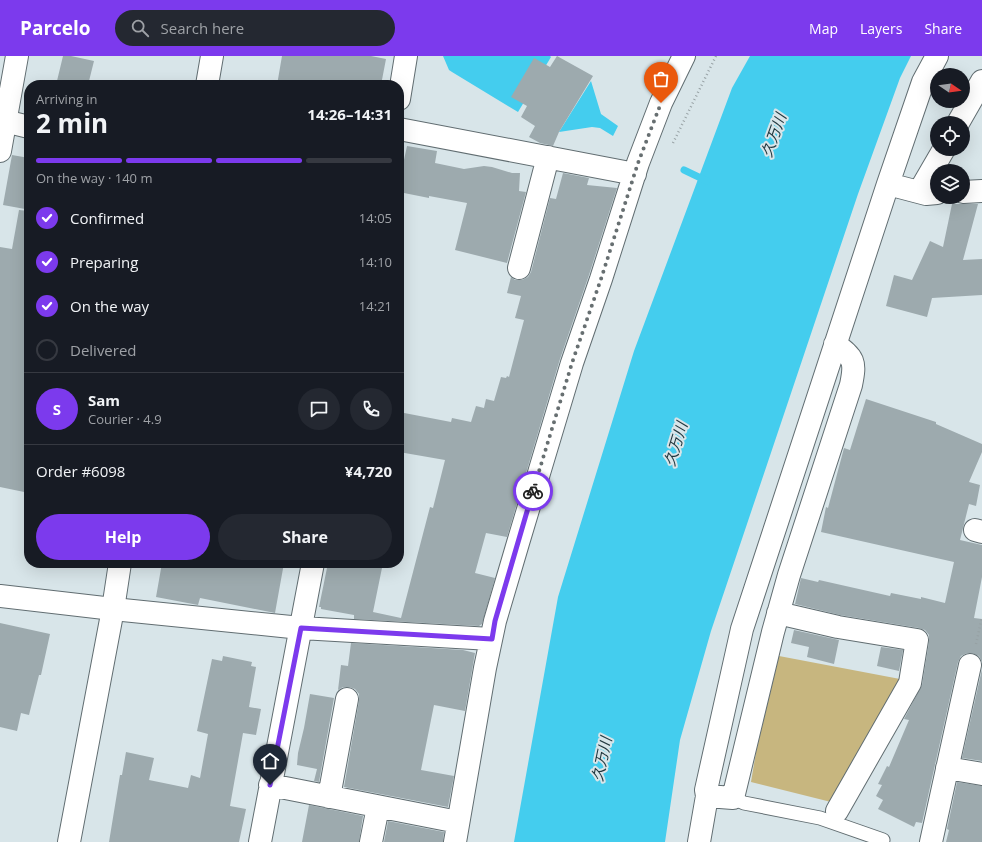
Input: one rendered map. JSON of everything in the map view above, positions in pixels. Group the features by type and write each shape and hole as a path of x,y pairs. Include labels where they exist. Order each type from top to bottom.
{"street":[{"path":"0,151 3,121 18,56"},
{"path":"208,80 212,56"},
{"path":"402,80 406,56"},
{"path":"270,785 378,806 456,832 485,668 495,621 572,363 635,174 661,103 684,56"},
{"path":"699,842 707,796 706,790 742,629 888,184 923,82 937,56"},
{"path":"962,116 982,81"},
{"path":"3,121 24,126"},
{"path":"404,130 635,174"},
{"path":"888,184 928,193 941,156"},
{"path":"519,268 548,157"},
{"path":"970,192 982,191"},
{"path":"707,796 733,798 778,613 851,385 853,376 852,359 849,354 835,344"},
{"path":"69,842 119,568"},
{"path":"260,842 312,568"},
{"path":"0,596 301,628 492,639"},
{"path":"778,613 838,627 918,633 910,683 837,811"},
{"path":"930,842 970,666"},
{"path":"329,797 347,699"},
{"path":"947,768 982,774"},
{"path":"372,842 378,806"}],"lane":[{"path":"733,798 744,803 820,818 883,840 882,842"}],"path":[{"path":"672,144 716,56"}],"shaded area":[{"path":"779,656 900,679 831,802 751,782 756,752"}],"water":[{"path":"443,56 551,57 518,112 449,70"},
{"name":"久万川","path":"750,56 911,56 900,78 858,194 711,631 680,740 665,842 514,842 558,597 634,351 732,88"},
{"path":"591,81 601,114 618,126 613,136 600,128 592,127 559,132"}],"building":[{"path":"63,56 71,56 94,61 89,80 57,80"},
{"path":"282,56 371,56 386,59 382,80 278,80"},
{"path":"557,56 593,76 559,132 553,146 540,143 529,137 535,126 521,117 527,106 511,97 534,58 550,67"},
{"path":"407,146 437,151 435,163 464,169 484,166 512,173 520,173 519,191 526,192 507,263 455,250 467,203 404,193 404,160"},
{"path":"12,155 24,157 24,209 3,205"},
{"path":"563,173 589,178 587,185 617,188 560,359 507,537 486,533 475,573 495,578 482,624 479,626 354,619 354,615 321,609 321,607 319,607 327,568 382,568 373,612 401,618 430,507 433,508 445,460 404,453 404,413 451,422 452,418 471,422 476,406 484,408 486,399 494,401 501,377 509,377 524,320 515,318 521,296 507,293 511,277 515,280 522,280 528,277 531,272 550,198 556,199"},
{"path":"952,204 978,204 963,260 982,259 982,295 932,298 927,317 886,306 894,275 912,280 930,241 943,247"},
{"path":"19,210 24,210 24,492 0,487 0,247 12,249"},
{"path":"866,399 936,422 936,424 982,444 982,452 969,482 980,485 976,506 969,504 960,540 982,545 982,577 974,618 982,619 982,662 979,656 972,653 967,653 961,656 958,662 922,823 916,822 914,827 878,809 883,800 876,796 882,785 878,784 887,766 889,767 909,720 904,719 922,685 929,635 925,630 919,628 840,615 795,604 801,578 818,582 819,580 890,596 891,593 921,599 921,597 945,603 954,562 821,532 826,507 828,508 844,448 850,450"},
{"path":"161,568 283,568 275,613 200,598 198,605 156,597"},
{"path":"0,623 50,634 41,675 39,675 29,715 21,713 17,731 0,727"},
{"path":"794,630 839,640 834,664 807,657 809,647 791,643"},
{"path":"351,643 463,650 475,653 465,711 434,705 421,770 454,776 448,807 344,787 359,701 359,694 355,689 343,687 338,690 341,665 348,666"},
{"path":"881,647 903,650 899,671 877,666"},
{"path":"223,656 252,662 251,666 256,667 249,707 261,709 256,735 243,733 230,806 246,809 239,842 109,842 120,775 122,775 126,752 154,758 149,780 188,788 191,775 200,778 208,734 197,731 212,659 222,661"},
{"path":"982,669 982,761 962,758"},
{"path":"310,694 334,698 319,782 314,781 317,769 297,765"},
{"path":"957,782 982,786 982,842 946,842 949,830 947,829"},
{"path":"309,805 363,816 359,842 302,842"},
{"path":"388,821 444,832 443,842 384,842"}],"waterway":[{"path":"684,170 707,181"}],"way so far":[{"path":"533,491 572,363 601,279 638,163 661,103"}],"route":[{"path":"270,785 301,628 492,639 495,621 533,491"}]}
